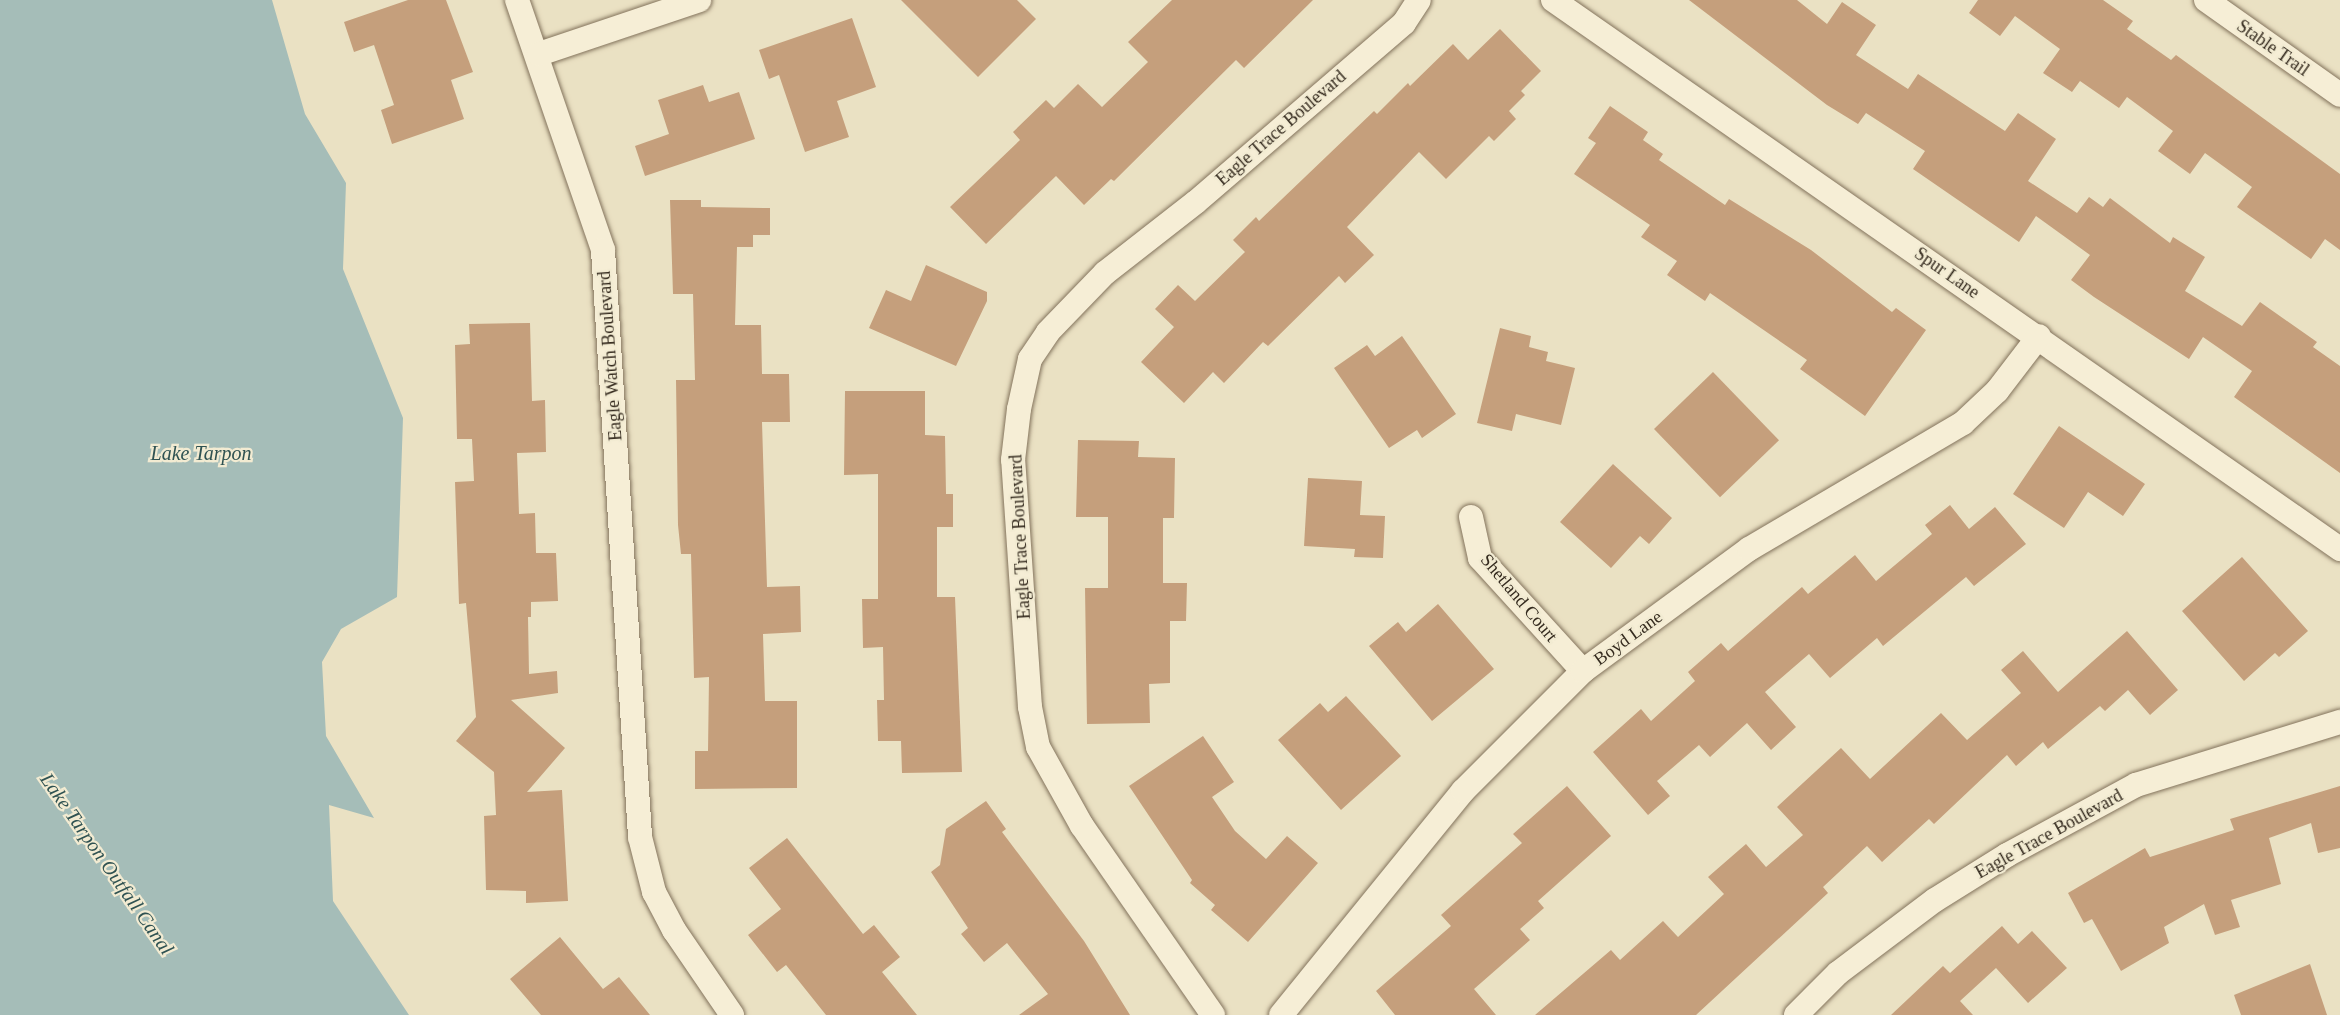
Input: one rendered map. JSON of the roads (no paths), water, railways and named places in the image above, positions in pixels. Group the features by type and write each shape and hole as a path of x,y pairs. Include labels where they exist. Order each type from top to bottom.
{"street":[{"name":"Eagle Watch Boulevard","path":"517,0 539,54 603,250 640,837 654,892 674,930 732,1015"},
{"path":"539,54 699,0"},
{"name":"Eagle Trace Boulevard","path":"1213,1015 1082,826 1038,747 1030,707 1013,460 1030,359 1048,332 1105,273 1196,202 1404,23 1419,0"},
{"name":"Spur Lane","path":"1553,0 2039,336 2340,549"},
{"name":"Stable Trail","path":"2206,0 2340,95"},
{"name":"Boyd Lane","path":"1281,1015 1463,791 1583,671 1749,549 1963,423 1997,391 2039,336"},
{"name":"Shetland Court","path":"1471,517 1480,558 1583,671"},
{"name":"Eagle Trace Boulevard","path":"1797,1015 1838,973 1935,900 2017,849 2136,785 2340,722"}],"water":[{"name":"Lake Tarpon","path":"0,0 272,0 305,114 346,183 343,269 403,418 397,597 341,629 322,662 326,736 374,818 329,805 333,901 409,1015 0,1015"}],"water label":[{"name":"Lake Tarpon Outfall Canal","path":"107,864"}]}
